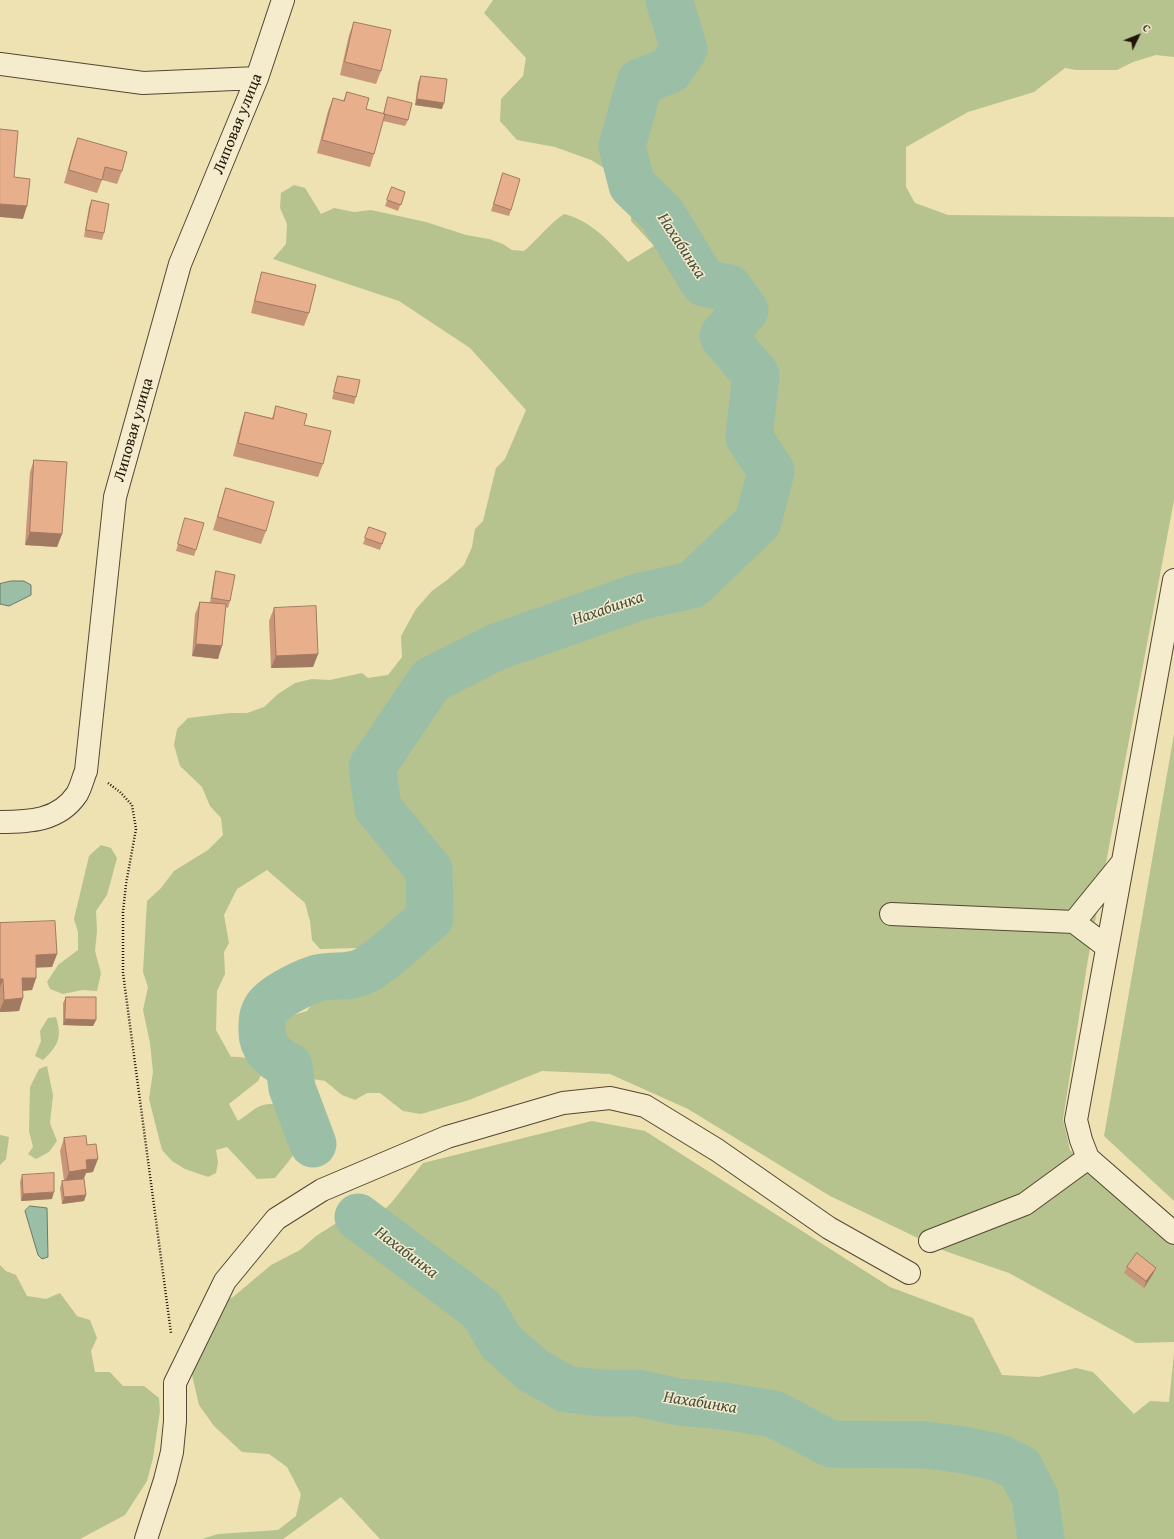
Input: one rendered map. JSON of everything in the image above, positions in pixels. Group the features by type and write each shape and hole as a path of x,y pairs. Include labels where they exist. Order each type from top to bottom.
{"street":[{"name":"Липовая улица","path":"0,822 40,820 54,815 67,807 77,793 86,771 115,497 180,264 257,78 284,0"},
{"path":"0,64 143,83 257,78"},
{"path":"1174,580 1076,1120 1081,1140 1088,1158 1174,1233"},
{"path":"1074,922 1123,862"},
{"path":"892,914 1074,922 1107,947"},
{"path":"146,1539 165,1480 172,1452 175,1422 175,1383 226,1281 276,1219 322,1190 447,1137 563,1103 610,1098 645,1106 717,1150 829,1228 910,1273"},
{"path":"930,1241 1024,1204 1088,1158"}],"path":[{"path":"86,771 120,792 132,805 135,817 136,829 126,884 123,912 123,973 172,1338"}],"shaded area":[{"path":"493,0 1174,0 1174,57 1156,55 1133,62 1117,70 1076,70 1065,68 1034,92 968,112 906,147 906,187 915,203 948,215 1174,217 1174,500 1088,959 1063,1119 1070,1150 1174,1245 1174,1342 1136,1343 1009,1273 945,1251 830,1196 688,1109 610,1074 542,1071 469,1100 421,1114 403,1111 380,1093 367,1093 355,1100 342,1095 325,1081 307,1078 281,1081 270,1069 274,1031 290,1016 307,1011 317,997 340,980 355,982 381,955 357,948 320,949 312,940 310,921 305,903 267,870 237,889 224,915 229,943 224,952 225,974 217,991 216,1030 231,1057 245,1058 256,1064 263,1071 258,1081 229,1104 238,1121 265,1104 278,1105 285,1108 295,1118 298,1125 299,1140 297,1148 290,1160 275,1178 257,1179 227,1147 216,1150 218,1162 216,1173 208,1177 185,1169 172,1161 162,1150 149,1099 153,1072 150,1043 143,1010 148,987 143,972 147,901 161,888 174,871 208,850 223,835 221,818 210,806 202,787 180,766 174,745 177,729 188,718 230,713 247,713 264,707 278,694 295,683 312,679 330,680 362,673 368,678 388,675 402,657 401,636 416,609 432,591 464,565 472,547 475,529 483,521 496,468 505,459 526,410 470,348 399,301 273,259 286,244 287,224 280,208 281,193 294,185 305,188 321,214 334,208 354,212 371,210 426,222 466,235 489,239 503,244 512,250 524,251 553,222 564,214 582,221 599,233 628,262 654,246 631,221 632,203 606,169 591,160 555,147 517,140 500,121 501,99 523,76 526,58 484,13"},
{"path":"11,581 24,581 31,585 31,595 9,606 0,604 0,584"},
{"path":"1174,734 1174,1201 1104,1136"},
{"path":"101,845 111,848 117,858 107,895 96,911 97,931 95,951 101,973 97,991 82,990 63,994 50,989 47,982 58,965 78,950 78,932 74,919 89,856"},
{"path":"56,1017 59,1030 58,1040 53,1050 43,1060 35,1056 41,1041 40,1031 48,1018"},
{"path":"47,1066 53,1095 50,1123 57,1141 49,1152 36,1159 28,1154 33,1147 29,1131 30,1087 39,1069"},
{"path":"592,1121 645,1131 890,1287 973,1318 1002,1375 1039,1377 1076,1368 1093,1372 1134,1414 1150,1401 1169,1402 1174,1353 1174,1539 380,1539 341,1497 283,1539 202,1539 218,1534 278,1530 296,1516 301,1494 287,1467 269,1454 242,1452 214,1426 199,1405 189,1362 189,1324 206,1309 233,1297 271,1265 300,1250 316,1236 338,1222 370,1224 392,1202 423,1163"},
{"path":"0,1135 9,1137 6,1159 0,1165"},
{"path":"30,1206 47,1208 48,1257 42,1259 38,1255 25,1211"},
{"path":"0,1265 6,1271 16,1275 27,1296 46,1299 60,1293 77,1316 90,1320 97,1338 91,1351 95,1372 110,1372 123,1386 144,1386 159,1398 160,1411 153,1458 147,1481 125,1515 80,1539 0,1539"}],"building":[{"path":"354,22 391,30 381,71 345,62"},
{"path":"421,76 447,79 444,103 417,99"},
{"path":"347,92 369,98 366,109 385,114 374,154 322,140 333,98 344,101"},
{"path":"388,97 412,103 408,120 384,114"},
{"path":"0,129 18,131 14,177 30,179 27,206 0,204"},
{"path":"78,138 127,152 122,171 105,167 102,180 69,170"},
{"path":"503,173 520,179 511,210 494,204"},
{"path":"392,187 405,192 401,205 387,200"},
{"path":"92,200 109,204 104,233 86,230"},
{"path":"262,272 316,285 309,313 255,301"},
{"path":"338,376 360,380 356,397 334,392"},
{"path":"276,406 307,414 304,425 331,431 323,464 238,443 245,412 273,419"},
{"path":"34,460 67,462 62,534 30,532"},
{"path":"226,488 274,502 266,531 218,517"},
{"path":"185,518 204,523 196,550 178,544"},
{"path":"369,527 386,533 382,544 365,538"},
{"path":"216,571 235,575 230,601 212,598"},
{"path":"200,602 226,604 222,646 196,644"},
{"path":"316,606 318,654 276,656 274,608"},
{"path":"55,921 57,954 36,955 36,978 22,978 23,998 4,1000 3,979 0,979 0,923"},
{"path":"66,997 96,997 96,1020 65,1019"},
{"path":"86,1136 87,1145 96,1144 98,1159 86,1160 87,1169 69,1172 64,1138"},
{"path":"54,1173 54,1192 23,1194 22,1175"},
{"path":"84,1179 86,1195 64,1197 62,1181"},
{"path":"1137,1253 1156,1268 1146,1281 1127,1267"}],"waterway":[{"name":"Нахабинка","path":"313,1144 292,1088 289,1066 278,1060 266,1047 264,1042 262,1036 263,1016 266,1009 276,999 302,984 318,978 361,973 391,952 430,918 429,870 378,808 372,767 431,680 494,648 641,596 692,585 758,522 771,471 749,437 756,375 723,336 745,310 729,288 704,283 662,214 632,185 622,146 640,82 670,70 684,49 669,0"},
{"name":"Нахабинка","path":"358,1217 482,1310 501,1342 534,1371 566,1389 601,1393 637,1393 679,1402 724,1406 774,1414 831,1444 926,1445 964,1450 997,1457 1020,1468 1035,1497 1041,1539"}]}
